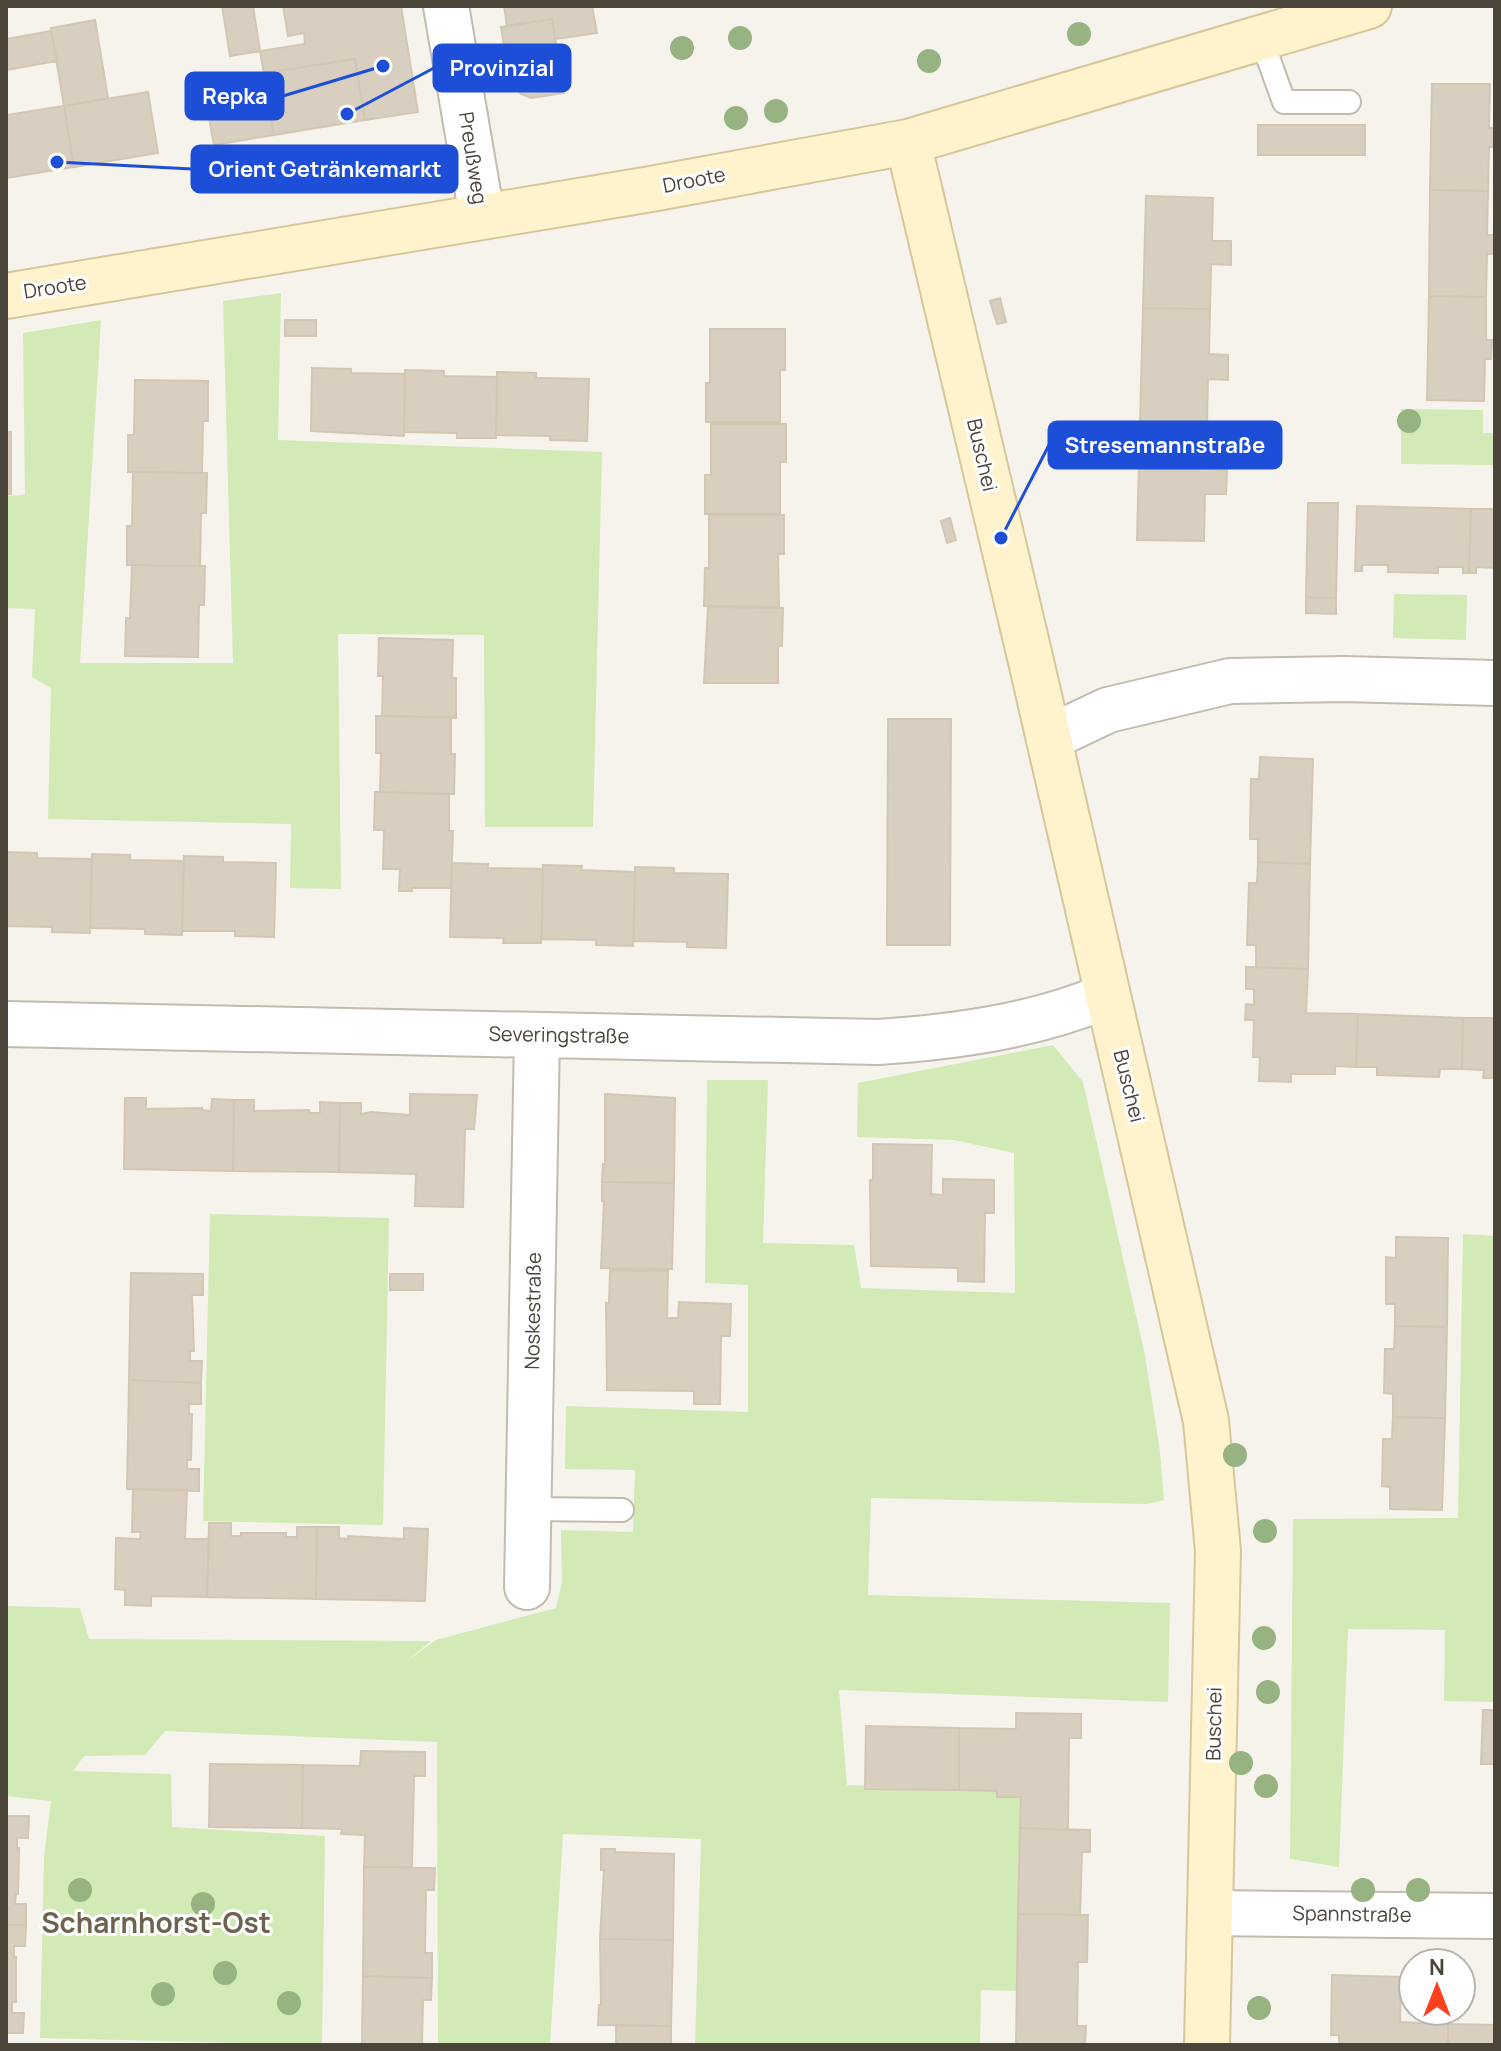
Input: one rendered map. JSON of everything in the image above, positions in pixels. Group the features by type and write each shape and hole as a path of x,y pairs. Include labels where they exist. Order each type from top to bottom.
{"street":[{"name":"Preußweg","path":"446,6 482,216"},
{"name":"Droote","path":"6,296 908,142 1369,6"},
{"name":"Buschei","path":"908,142 1206,1421 1218,1551 1207,2045"},
{"path":"1049,738 1108,710 1230,681 1344,679 1495,683"},
{"name":"Severingstraße","path":"6,1024 878,1042 943,1038 1073,1010 1106,996"},
{"name":"Noskestraße","path":"527,1587 537,1035"},
{"name":"Spannstraße","path":"1210,1913 1495,1916"}],"lane":[{"path":"1261,38 1284,102 1349,102"},
{"path":"530,1509 622,1510"}],"green space":[{"path":"281,293 278,440 602,452 593,827 485,827 484,635 338,634 341,889 290,888 291,824 48,819 51,688 32,677 35,609 6,608 6,496 25,495 23,333 101,320 80,663 233,663 223,301"},
{"path":"1401,409 1483,410 1483,433 1495,433 1495,465 1401,464"},
{"path":"1394,594 1467,595 1466,640 1393,638"},
{"path":"1053,1045 1083,1082 1145,1355 1164,1500 1147,1504 871,1498 868,1595 1170,1603 1168,1702 839,1690 847,1785 997,1791 997,1797 1021,1797 1017,1991 981,1990 980,2045 695,2045 701,1839 563,1834 550,2045 438,2045 437,1742 165,1731 145,1755 84,1756 73,1771 171,1774 172,1827 325,1836 322,2045 40,2038 44,1856 51,1801 6,1796 6,1606 80,1608 89,1639 431,1641 408,1660 436,1640 556,1608 562,1582 561,1530 633,1532 635,1470 565,1469 566,1406 748,1412 748,1285 705,1283 707,1080 768,1080 763,1243 854,1245 861,1288 1015,1293 1014,1153 954,1140 857,1137 858,1083"},
{"path":"210,1214 389,1218 383,1525 203,1521"},
{"path":"1463,1234 1495,1236 1495,1702 1444,1701 1445,1630 1348,1629 1339,1867 1290,1859 1293,1519 1458,1518"}],"building":[{"path":"222,6 253,6 260,51 230,56"},
{"path":"283,6 401,6 418,112 365,120 355,59 264,73 260,51 305,44 304,33 288,36"},
{"path":"504,6 592,6 597,33 555,39 552,19 507,26"},
{"path":"552,19 564,93 531,98 521,94 509,76 501,27"},
{"path":"95,20 108,98 64,106 51,28"},
{"path":"51,31 57,61 6,70 6,39"},
{"path":"355,59 365,120 274,135 264,73"},
{"path":"264,73 274,135 214,145 203,84"},
{"path":"1432,84 1490,84 1489,128 1495,128 1495,147 1489,147 1488,191 1430,190"},
{"path":"148,92 158,153 74,167 64,106"},
{"path":"64,106 74,167 6,178 6,115"},
{"path":"1258,125 1365,125 1365,155 1258,155"},
{"path":"1430,190 1488,191 1487,235 1494,235 1494,254 1487,254 1486,297 1429,296"},
{"path":"1146,196 1213,198 1212,241 1231,241 1231,265 1211,264 1210,309 1143,308"},
{"path":"1429,296 1486,297 1486,340 1492,340 1491,359 1485,359 1484,401 1427,400"},
{"path":"1000,298 1006,322 997,324 990,301"},
{"path":"1143,308 1210,309 1209,354 1228,355 1228,380 1208,379 1207,424 1140,422"},
{"path":"285,320 316,320 316,336 285,336"},
{"path":"710,329 785,329 785,370 780,370 780,422 706,422"},
{"path":"312,368 351,369 351,373 405,374 404,436 311,431"},
{"path":"405,370 444,371 444,376 497,377 496,438 457,438 457,433 404,432"},
{"path":"497,372 536,373 536,378 589,379 587,441 550,440 550,436 496,435"},
{"path":"135,380 208,381 208,421 203,421 202,473 128,472 128,435 134,435"},
{"path":"1140,422 1207,424 1206,469 1227,470 1226,494 1205,494 1204,541 1137,540"},
{"path":"711,424 786,424 786,462 780,462 780,514 705,514 705,475 711,475"},
{"path":"6,432 11,432 11,494 6,494"},
{"path":"133,472 207,473 206,513 201,513 200,566 127,565 127,526 132,526"},
{"path":"1308,503 1338,503 1336,598 1306,597"},
{"path":"1357,506 1471,509 1469,573 1463,573 1463,567 1438,567 1438,573 1388,572 1388,565 1362,565 1362,571 1355,571"},
{"path":"1471,509 1495,509 1495,568 1476,567 1476,573 1469,573"},
{"path":"709,515 784,515 784,554 778,554 779,607 704,606 705,568 709,568"},
{"path":"950,518 956,540 947,543 941,521"},
{"path":"132,565 205,566 204,605 199,605 198,657 125,656"},
{"path":"1306,597 1336,598 1336,614 1306,613"},
{"path":"708,607 783,608 782,646 778,646 778,683 704,683"},
{"path":"379,638 453,640 452,678 456,678 456,718 382,716 383,676 378,676"},
{"path":"376,716 451,717 451,754 455,754 454,794 380,792 381,753 376,753"},
{"path":"888,719 951,719 950,945 887,945"},
{"path":"1260,757 1313,759 1310,864 1258,862 1258,839 1250,839 1251,779 1259,779"},
{"path":"375,792 449,794 449,831 453,831 451,888 399,891 400,869 383,869 384,830 374,830"},
{"path":"6,852 37,853 37,858 92,859 90,933 52,932 52,927 6,926"},
{"path":"92,854 130,855 130,860 184,861 182,935 145,934 145,929 90,928"},
{"path":"184,856 223,857 223,862 276,863 274,937 235,936 235,931 182,931"},
{"path":"1258,862 1310,864 1308,969 1256,967 1256,945 1247,945 1249,883 1257,883"},
{"path":"452,863 488,864 488,868 543,869 541,943 503,943 504,938 450,937"},
{"path":"543,865 635,872 633,946 596,945 596,940 542,939"},
{"path":"635,867 674,868 674,873 728,874 726,948 687,947 687,942 634,941"},
{"path":"1246,967 1308,969 1306,1013 1358,1014 1356,1067 1335,1066 1335,1074 1291,1074 1291,1082 1259,1081 1260,1057 1253,1057 1254,1020 1245,1020 1246,1004 1254,1005 1254,989 1246,989"},
{"path":"1358,1014 1463,1018 1462,1069 1440,1069 1439,1077 1377,1075 1377,1067 1356,1067"},
{"path":"1463,1018 1495,1018 1495,1078 1483,1078 1484,1070 1462,1069"},
{"path":"410,1094 477,1095 474,1129 465,1129 463,1207 415,1206 416,1174 339,1172 340,1103 361,1103 361,1114 410,1115"},
{"path":"605,1094 675,1098 674,1183 602,1182"},
{"path":"125,1098 146,1098 146,1109 202,1108 211,1111 212,1099 234,1100 233,1171 124,1169"},
{"path":"234,1100 254,1100 254,1111 309,1110 309,1113 320,1113 320,1102 340,1103 339,1172 233,1171"},
{"path":"873,1144 932,1145 931,1194 943,1195 943,1179 994,1180 994,1213 985,1213 984,1282 958,1281 958,1268 871,1266 870,1180 873,1180"},
{"path":"602,1182 674,1183 672,1269 601,1268"},
{"path":"1396,1237 1448,1238 1447,1327 1395,1326 1395,1304 1386,1304 1386,1257 1396,1258"},
{"path":"610,1270 668,1271 667,1318 678,1318 679,1302 731,1304 730,1336 721,1336 720,1404 694,1404 694,1391 607,1390 606,1303 609,1303"},
{"path":"131,1273 203,1274 203,1295 192,1295 194,1351 190,1351 190,1361 202,1361 201,1383 129,1380"},
{"path":"390,1274 423,1274 423,1290 390,1290"},
{"path":"1395,1326 1447,1327 1445,1418 1393,1417 1393,1394 1384,1393 1385,1349 1394,1349"},
{"path":"129,1380 201,1383 201,1404 189,1404 189,1414 192,1414 191,1460 187,1460 187,1469 199,1469 199,1491 127,1489"},
{"path":"1393,1417 1445,1418 1442,1510 1390,1509 1390,1487 1382,1486 1383,1439 1392,1439"},
{"path":"133,1489 187,1490 185,1539 209,1539 207,1597 151,1596 151,1606 125,1605 125,1590 115,1589 116,1538 140,1539 141,1532 132,1532"},
{"path":"209,1523 231,1523 231,1536 241,1536 241,1533 286,1533 286,1537 297,1537 297,1527 317,1527 316,1599 207,1597"},
{"path":"317,1527 339,1527 339,1538 348,1539 348,1536 404,1539 404,1528 428,1529 425,1601 316,1599"},
{"path":"1483,1710 1495,1710 1495,1764 1481,1764"},
{"path":"1016,1713 1081,1714 1081,1738 1069,1738 1068,1830 1020,1828 1021,1797 997,1797 997,1791 959,1790 959,1728 1016,1729"},
{"path":"866,1726 959,1728 959,1790 865,1789"},
{"path":"361,1751 425,1752 425,1776 414,1776 412,1867 364,1867 365,1835 341,1834 342,1829 302,1828 303,1765 360,1766"},
{"path":"210,1764 303,1765 302,1828 209,1827"},
{"path":"6,1816 29,1816 28,1838 17,1838 18,1894 15,1904 26,1904 26,1925 6,1925"},
{"path":"1020,1828 1090,1830 1090,1852 1082,1852 1080,1915 1018,1914"},
{"path":"601,1849 674,1854 673,1940 600,1939 604,1870 601,1870"},
{"path":"364,1867 435,1868 434,1890 426,1890 425,1953 432,1953 432,1978 363,1976"},
{"path":"1018,1914 1088,1915 1087,1962 1078,1962 1077,2026 1086,2026 1085,2045 1016,2045"},
{"path":"6,1925 26,1925 25,1946 14,1946 16,2002 12,2002 12,2013 24,2013 23,2033 6,2033"},
{"path":"600,1939 673,1940 671,2026 598,2025 601,2005"},
{"path":"1332,1975 1397,1977 1397,2027 1448,2027 1448,2045 1339,2045 1339,2035 1331,2035"},
{"path":"363,1976 432,1978 431,2000 423,2000 422,2045 362,2045"},
{"path":"616,2025 671,2026 671,2045 616,2045"},
{"path":"1495,2025 1495,2045 1448,2045 1448,2027"}],"place":[{"name":"Repka","path":"383,66"},
{"name":"Provinzial","path":"347,114"},
{"name":"Orient Getränkemarkt","path":"57,162"},
{"name":"Stresemannstraße","path":"1001,538"}],"district":[{"name":"Scharnhorst-Ost","path":"156,1923"}]}
